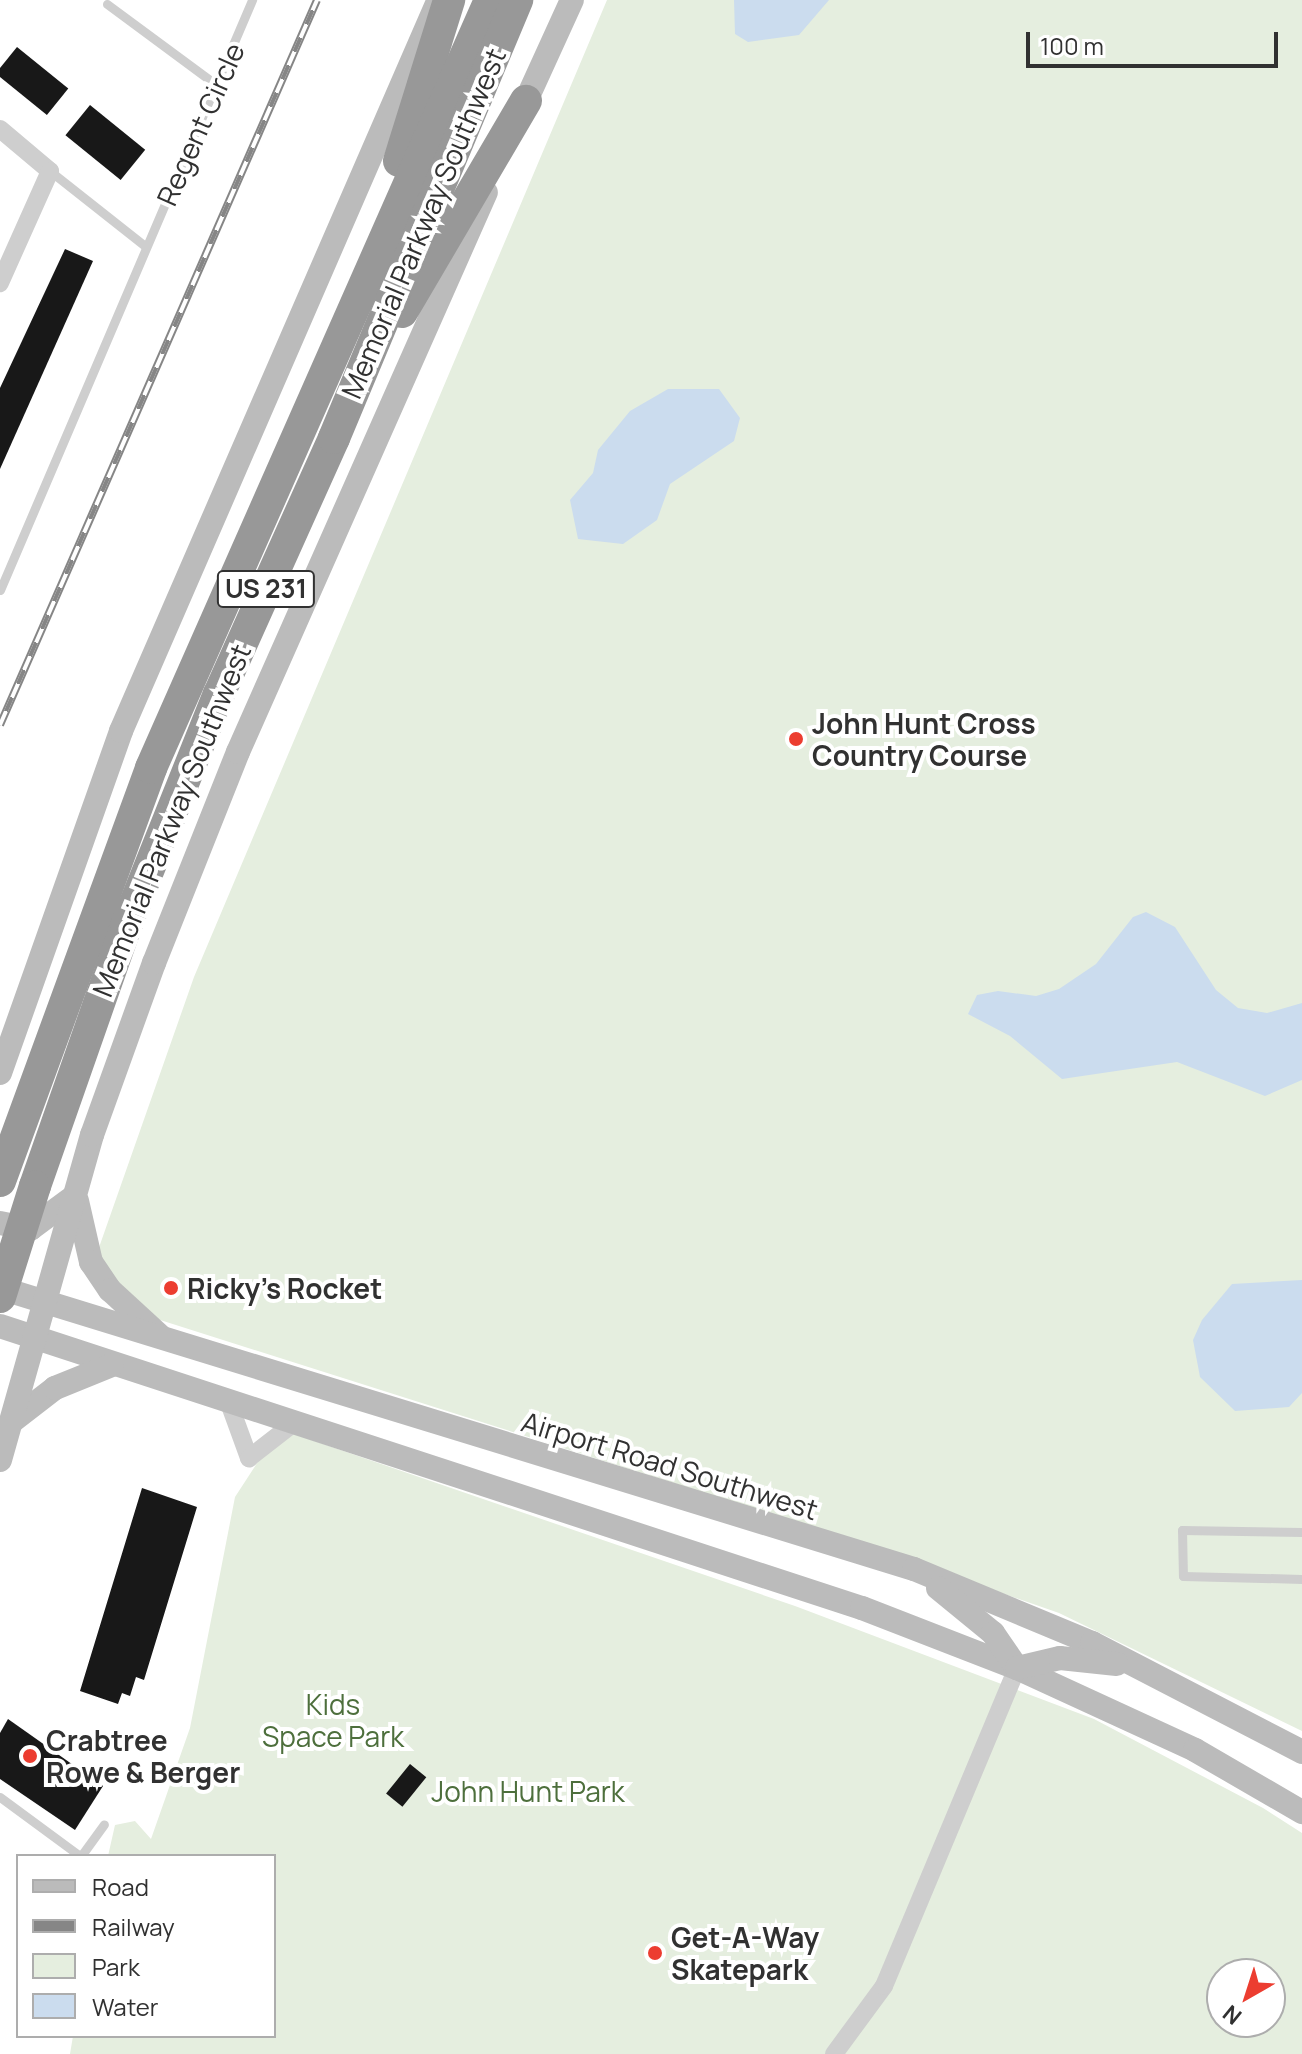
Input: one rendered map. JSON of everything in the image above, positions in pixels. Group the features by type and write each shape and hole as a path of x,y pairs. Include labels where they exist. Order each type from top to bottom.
{"highway":[{"path":"330,364 438,49 449,0"},
{"name":"Memorial Parkway Southwest","path":"1,1179 151,768 490,0"},
{"name":"Memorial Parkway Southwest","path":"0,1297 35,1186 143,883 219,694 334,438 517,0"},
{"path":"334,438 465,197 526,101"}],"street":[{"path":"0,1073 127,717 439,0"},
{"path":"0,1460 6,1414 154,963 238,752 572,0"},
{"path":"0,129 50,171 0,283"},
{"path":"0,1223 30,1229 45,1224 76,1193"},
{"path":"76,1193 91,1262 110,1290 170,1344"},
{"name":"Airport Road Southwest","path":"0,1288 170,1344 914,1569 1147,1670 1302,1752"},
{"path":"0,1326 862,1608 1017,1668 1195,1750 1302,1812"},
{"path":"6,1414 55,1388 112,1365"},
{"path":"229,1403 249,1458 294,1423"},
{"path":"914,1569 993,1633 1017,1668"},
{"path":"1017,1668 1060,1658 1147,1670"},
{"path":"834,2054 884,1986 1017,1668"}],"lane":[{"name":"Regent Circle","path":"0,590 145,246 219,87 252,0"},
{"path":"107,4 219,87"},
{"path":"50,171 145,246"},
{"path":"1302,1532 1182,1530 1183,1576 1302,1579"},
{"path":"0,1797 78,1854"},
{"path":"82,1854 104,1824"}],"green space":[{"name":"John Hunt Cross Country Course","path":"607,0 1302,0 1302,1731 1059,1613 809,1526 157,1319 140,1310 96,1256 194,977"},
{"name":"John Hunt Park","path":"294,1434 795,1606 1094,1719 1263,1808 1302,1833 1302,2054 70,2054 73,2038 276,2038 276,1854 108,1854 115,1825 135,1821 151,1839 190,1728 235,1497 263,1454"}],"water":[{"path":"734,0 829,0 799,35 748,42 735,34"},
{"path":"668,389 719,389 740,418 734,441 670,484 657,520 623,544 578,539 570,500 593,473 598,450 630,411"},
{"path":"1146,912 1175,927 1216,990 1238,1008 1267,1013 1302,1003 1302,1080 1265,1096 1177,1062 1062,1079 1010,1036 968,1014 977,995 998,991 1036,996 1059,989 1096,964 1133,917"},
{"path":"1302,1280 1302,1393 1289,1407 1235,1411 1200,1377 1193,1340 1202,1320 1232,1284"}],"building":[{"path":"17,47 68,89 47,115 0,77 0,68"},
{"path":"90,105 145,150 121,180 65,135"},
{"path":"65,249 93,261 0,469 0,388"},
{"path":"142,1488 197,1507 144,1680 136,1677 130,1696 122,1693 118,1704 80,1691"},
{"name":"Crabtree Rowe & Berger","path":"8,1719 103,1786 75,1830 0,1779 0,1733"},
{"path":"410,1764 426,1777 402,1807 386,1794"}],"railway":[{"path":"0,725 317,0"}],"place":[{"name":"John Hunt Cross Country Course","path":"796,739"},
{"name":"Ricky's Rocket","path":"171,1288"},
{"name":"Crabtree Rowe & Berger","path":"30,1756"},
{"name":"Get-A-Way Skatepark","path":"655,1953"}],"park label":[{"name":"Kids Space Park","path":"333,1720"}]}
